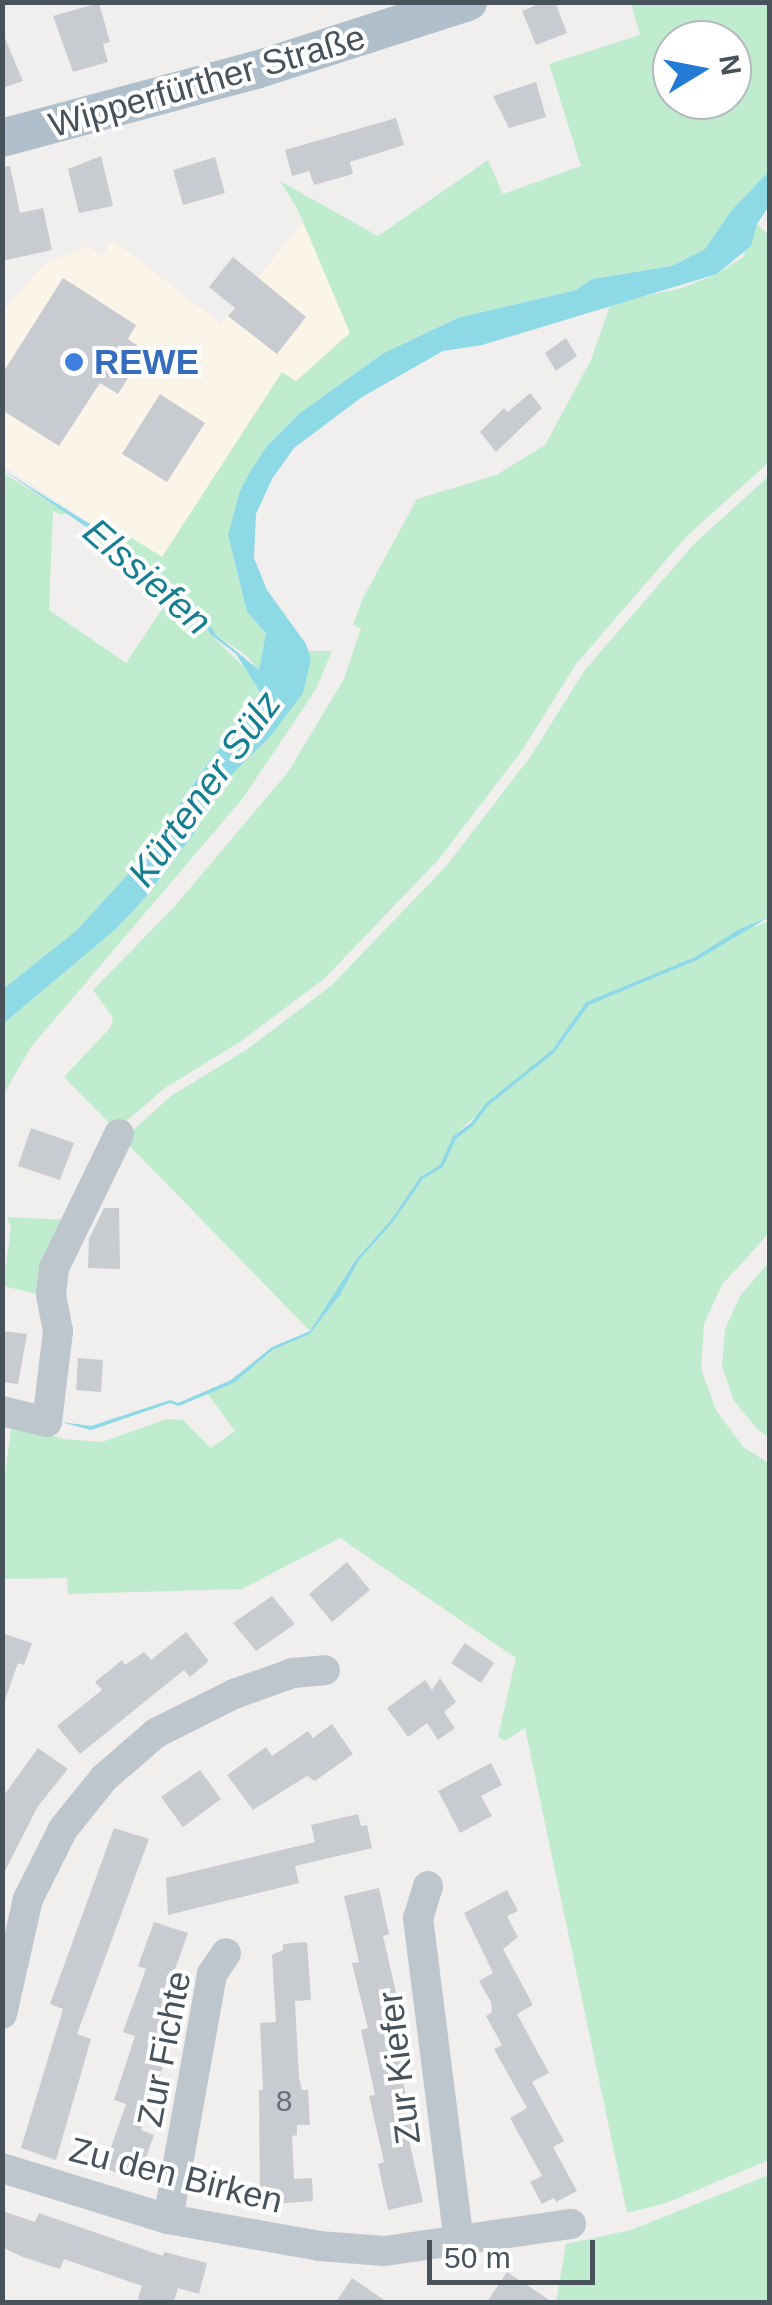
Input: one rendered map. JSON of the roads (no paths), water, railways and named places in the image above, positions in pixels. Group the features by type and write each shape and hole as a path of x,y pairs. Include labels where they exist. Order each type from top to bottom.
{"main road":[{"name":"Wipperfürther Straße","path":"2,138 256,70 468,2"}],"street":[{"path":"2,1411 47,1422 58,1332 51,1294 54,1268 119,1134"},
{"path":"2,2014 28,1899 63,1829 104,1778 156,1734 234,1694 294,1673 325,1670"},
{"name":"Zur Kiefer","path":"428,1886 418,1918 458,2242"},
{"name":"Zur Fichte","path":"168,2219 212,1974 226,1953"},
{"name":"Zu den Birken","path":"2,2168 168,2219 288,2243 385,2251 571,2224"}],"water":[{"path":"769,171 769,206 757,224 751,246 717,274 482,345 443,351 362,397 294,448 272,479 256,514 254,558 267,590 306,644 311,659 303,693 269,738 210,796 193,835 145,898 117,928 3,1024 3,989 77,930 140,861 213,756 258,708 261,693 236,654 210,634 203,620 192,618 168,590 155,586 98,535 3,470 101,531 118,550 206,617 215,634 259,670 266,633 247,612 228,535 240,491 250,472 267,446 300,413 382,354 457,318 576,290 592,279 672,266 705,249 732,210"},
{"path":"769,917 697,960 589,1005 554,1053 489,1105 474,1125 456,1139 443,1167 423,1179 393,1222 359,1260 340,1295 310,1334 273,1350 234,1383 179,1406 170,1403 91,1430 61,1422 91,1426 170,1400 178,1403 231,1380 272,1347 310,1331 356,1259 391,1220 420,1177 440,1165 453,1136 471,1123 486,1103 552,1050 586,1002 695,957 739,929"}],"place":[{"name":"REWE","path":"74,362"}],"water label":[{"name":"Elssiefen","path":"147,577"},
{"name":"Kürtener Sülz","path":"205,789"}]}
